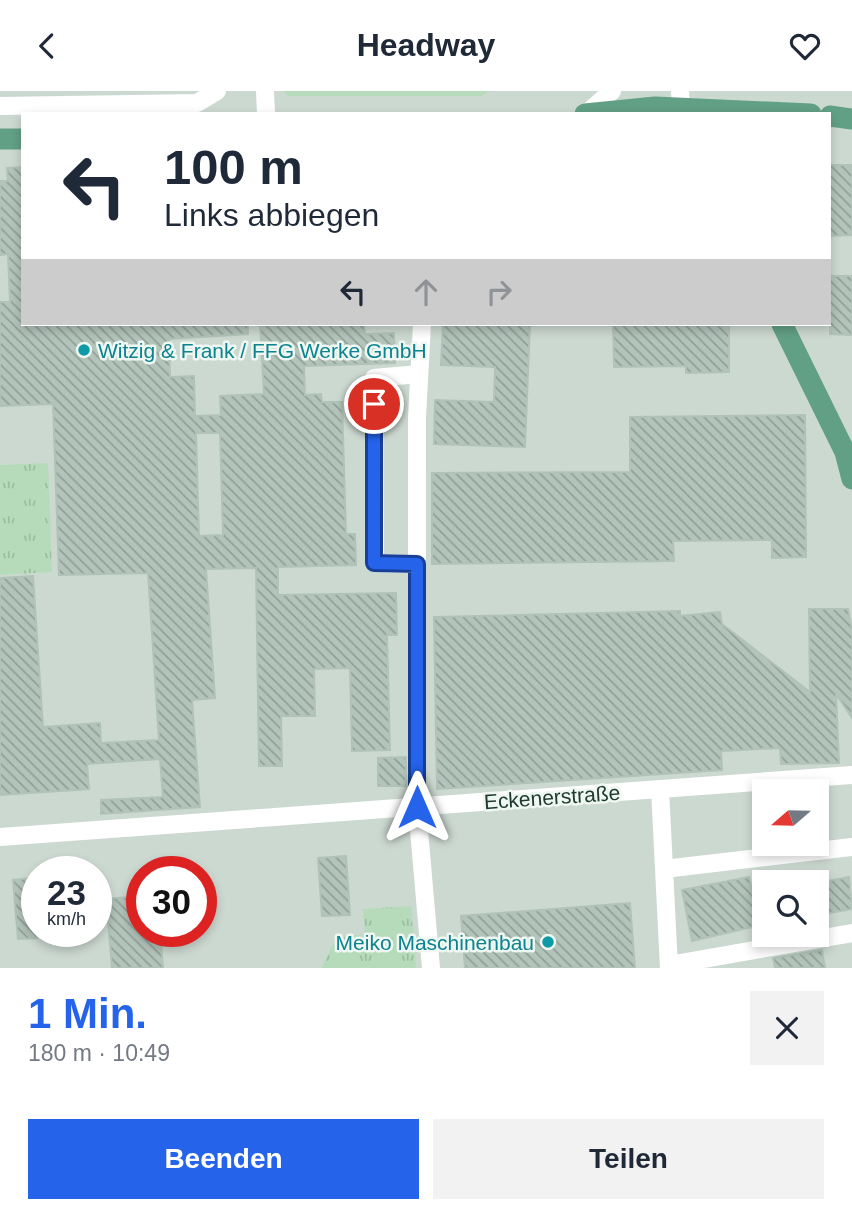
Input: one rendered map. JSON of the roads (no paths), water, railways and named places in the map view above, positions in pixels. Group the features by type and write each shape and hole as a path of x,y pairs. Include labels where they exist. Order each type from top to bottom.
{"main road":[{"path":"600,112 654,104 785,112"},
{"path":"831,116 852,119"},
{"path":"831,132 852,131"},
{"path":"0,139 21,139"},
{"path":"783,326 848,452 852,478"}],"street":[{"path":"0,106 197,103 217,91"},
{"path":"265,91 266,112"},
{"path":"588,112 612,91"},
{"path":"422,326 417,564 417,807 431,968"},
{"path":"417,564 374,563 374,378 419,374"},
{"name":"Eckenerstraße","path":"0,837 852,775"},
{"path":"660,789 669,966 852,933"},
{"path":"664,869 852,847"}],"place":[{"name":"Witzig & Frank / FFG Werke GmbH","path":"84,350"},
{"name":"Meiko Maschinenbau","path":"548,942"}]}
